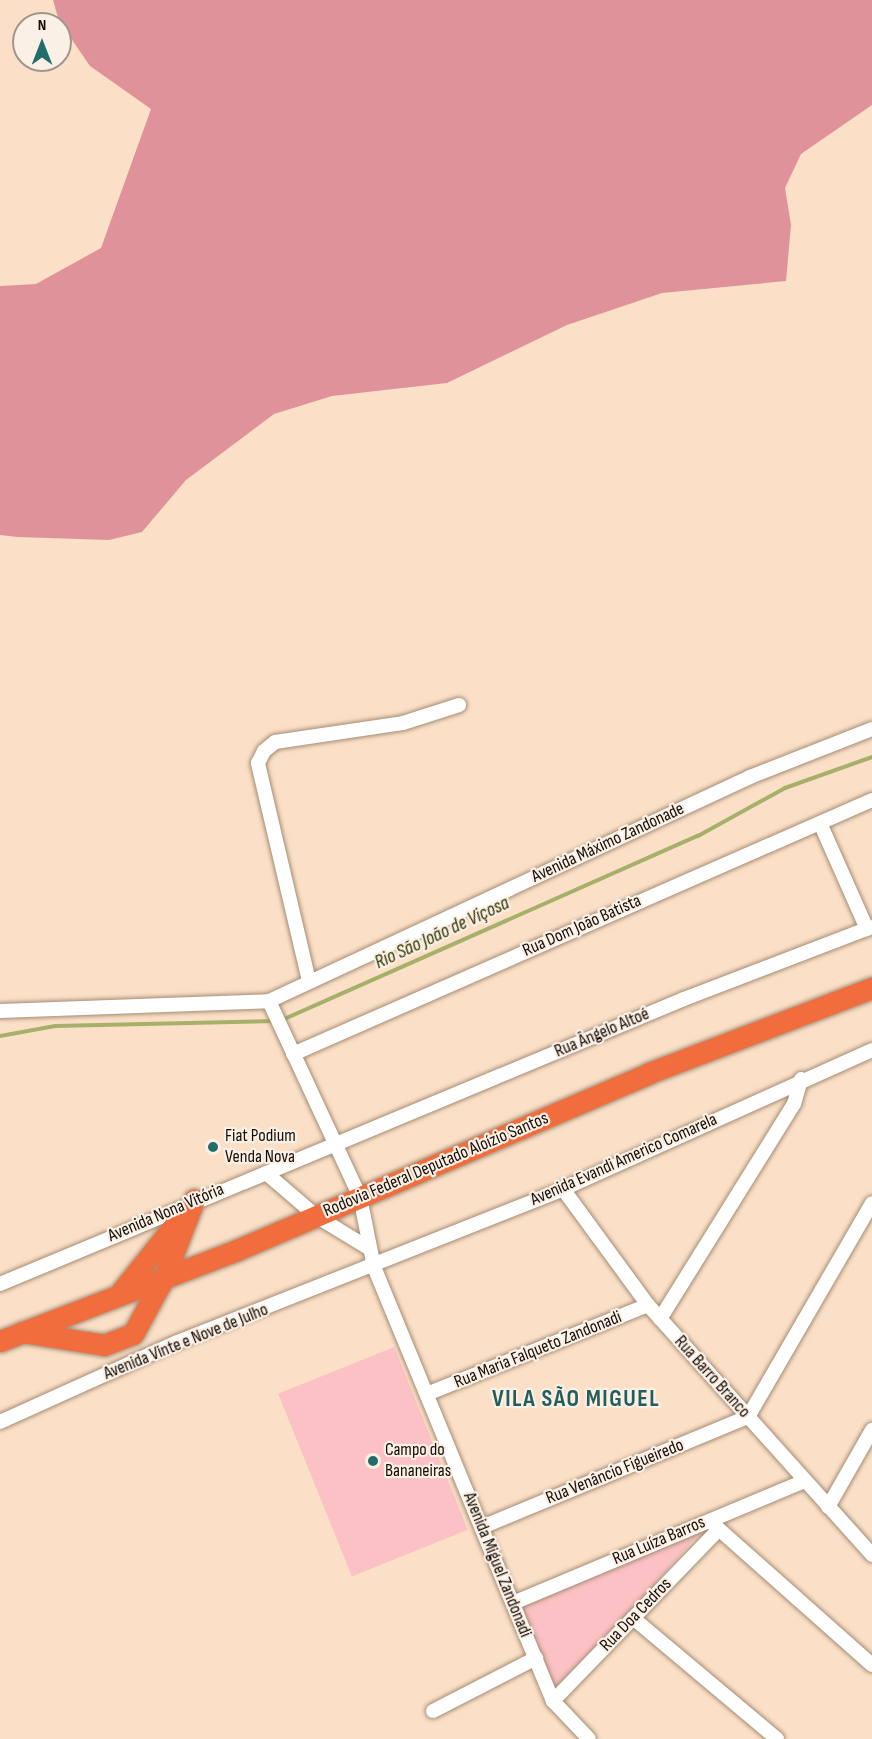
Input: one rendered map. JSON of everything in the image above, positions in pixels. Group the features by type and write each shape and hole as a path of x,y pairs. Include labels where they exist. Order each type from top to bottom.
{"highway":[{"name":"Rodovia Federal Deputado Aloízio Santos","path":"0,1341 316,1216 659,1069 872,988"},
{"path":"21,1332 104,1345 122,1341 140,1324 164,1277 194,1200"},
{"path":"121,1292 194,1200"}],"street":[{"path":"309,981 258,763 264,751 275,742 403,723 459,705"},
{"name":"Avenida Máximo Zandonade","path":"270,1004 309,981 750,777 872,729"},
{"name":"Rua Dom João Batista","path":"291,1049 872,800"},
{"path":"820,823 870,928"},
{"name":"Rua Ângelo Altoé","path":"334,1146 870,928"},
{"path":"0,1011 270,1004 291,1049"},
{"name":"Avenida Miguel Zandonadi","path":"291,1049 334,1146 360,1197 367,1247 374,1267 553,1701 589,1739"},
{"name":"Avenida Evandi Americo Comarela","path":"374,1267 563,1189 801,1079 872,1050"},
{"path":"660,1319 794,1104 801,1079"},
{"name":"Avenida Nona Vitória","path":"0,1284 194,1200 334,1146"},
{"path":"266,1173 316,1216 367,1247"},
{"name":"Rua Barro Branco","path":"563,1189 648,1305 872,1555"},
{"path":"748,1417 872,1203"},
{"name":"Avenida Vinte e Nove de Julho","path":"0,1422 175,1343 374,1267"},
{"name":"Rua Maria Falqueto Zandonadi","path":"427,1394 648,1305"},
{"name":"Rua Venâncio Figueiredo","path":"482,1527 748,1417"},
{"path":"828,1507 872,1430"},
{"name":"Rua Luíza Barros","path":"513,1603 713,1525 805,1481"},
{"path":"713,1525 872,1665"},
{"name":"Rua Doa Cedros","path":"553,1701 633,1618 713,1525"},
{"path":"633,1618 777,1739"},
{"path":"433,1711 536,1658"}],"shaded area":[{"path":"53,0 872,0 872,105 801,154 785,188 791,225 786,281 662,293 567,325 447,383 332,396 274,414 186,480 142,532 109,540 17,537 0,535 0,286 36,284 101,248 151,109 90,66 72,40 72,12 56,12"},
{"name":"Campo do Bananeiras","path":"394,1347 468,1530 352,1576 278,1394"},
{"path":"709,1522 554,1699 514,1604"}],"waterway":[{"name":"Rio São João de Viçosa","path":"282,1020 698,836 785,788 872,757"},
{"name":"Rio São João de Viçosa","path":"0,1036 55,1026 275,1021"}],"place":[{"name":"Fiat Podium Venda Nova","path":"213,1147"},
{"name":"Campo do Bananeiras","path":"373,1461"}],"district":[{"name":"VILA SÃO MIGUEL","path":"576,1399"}]}
